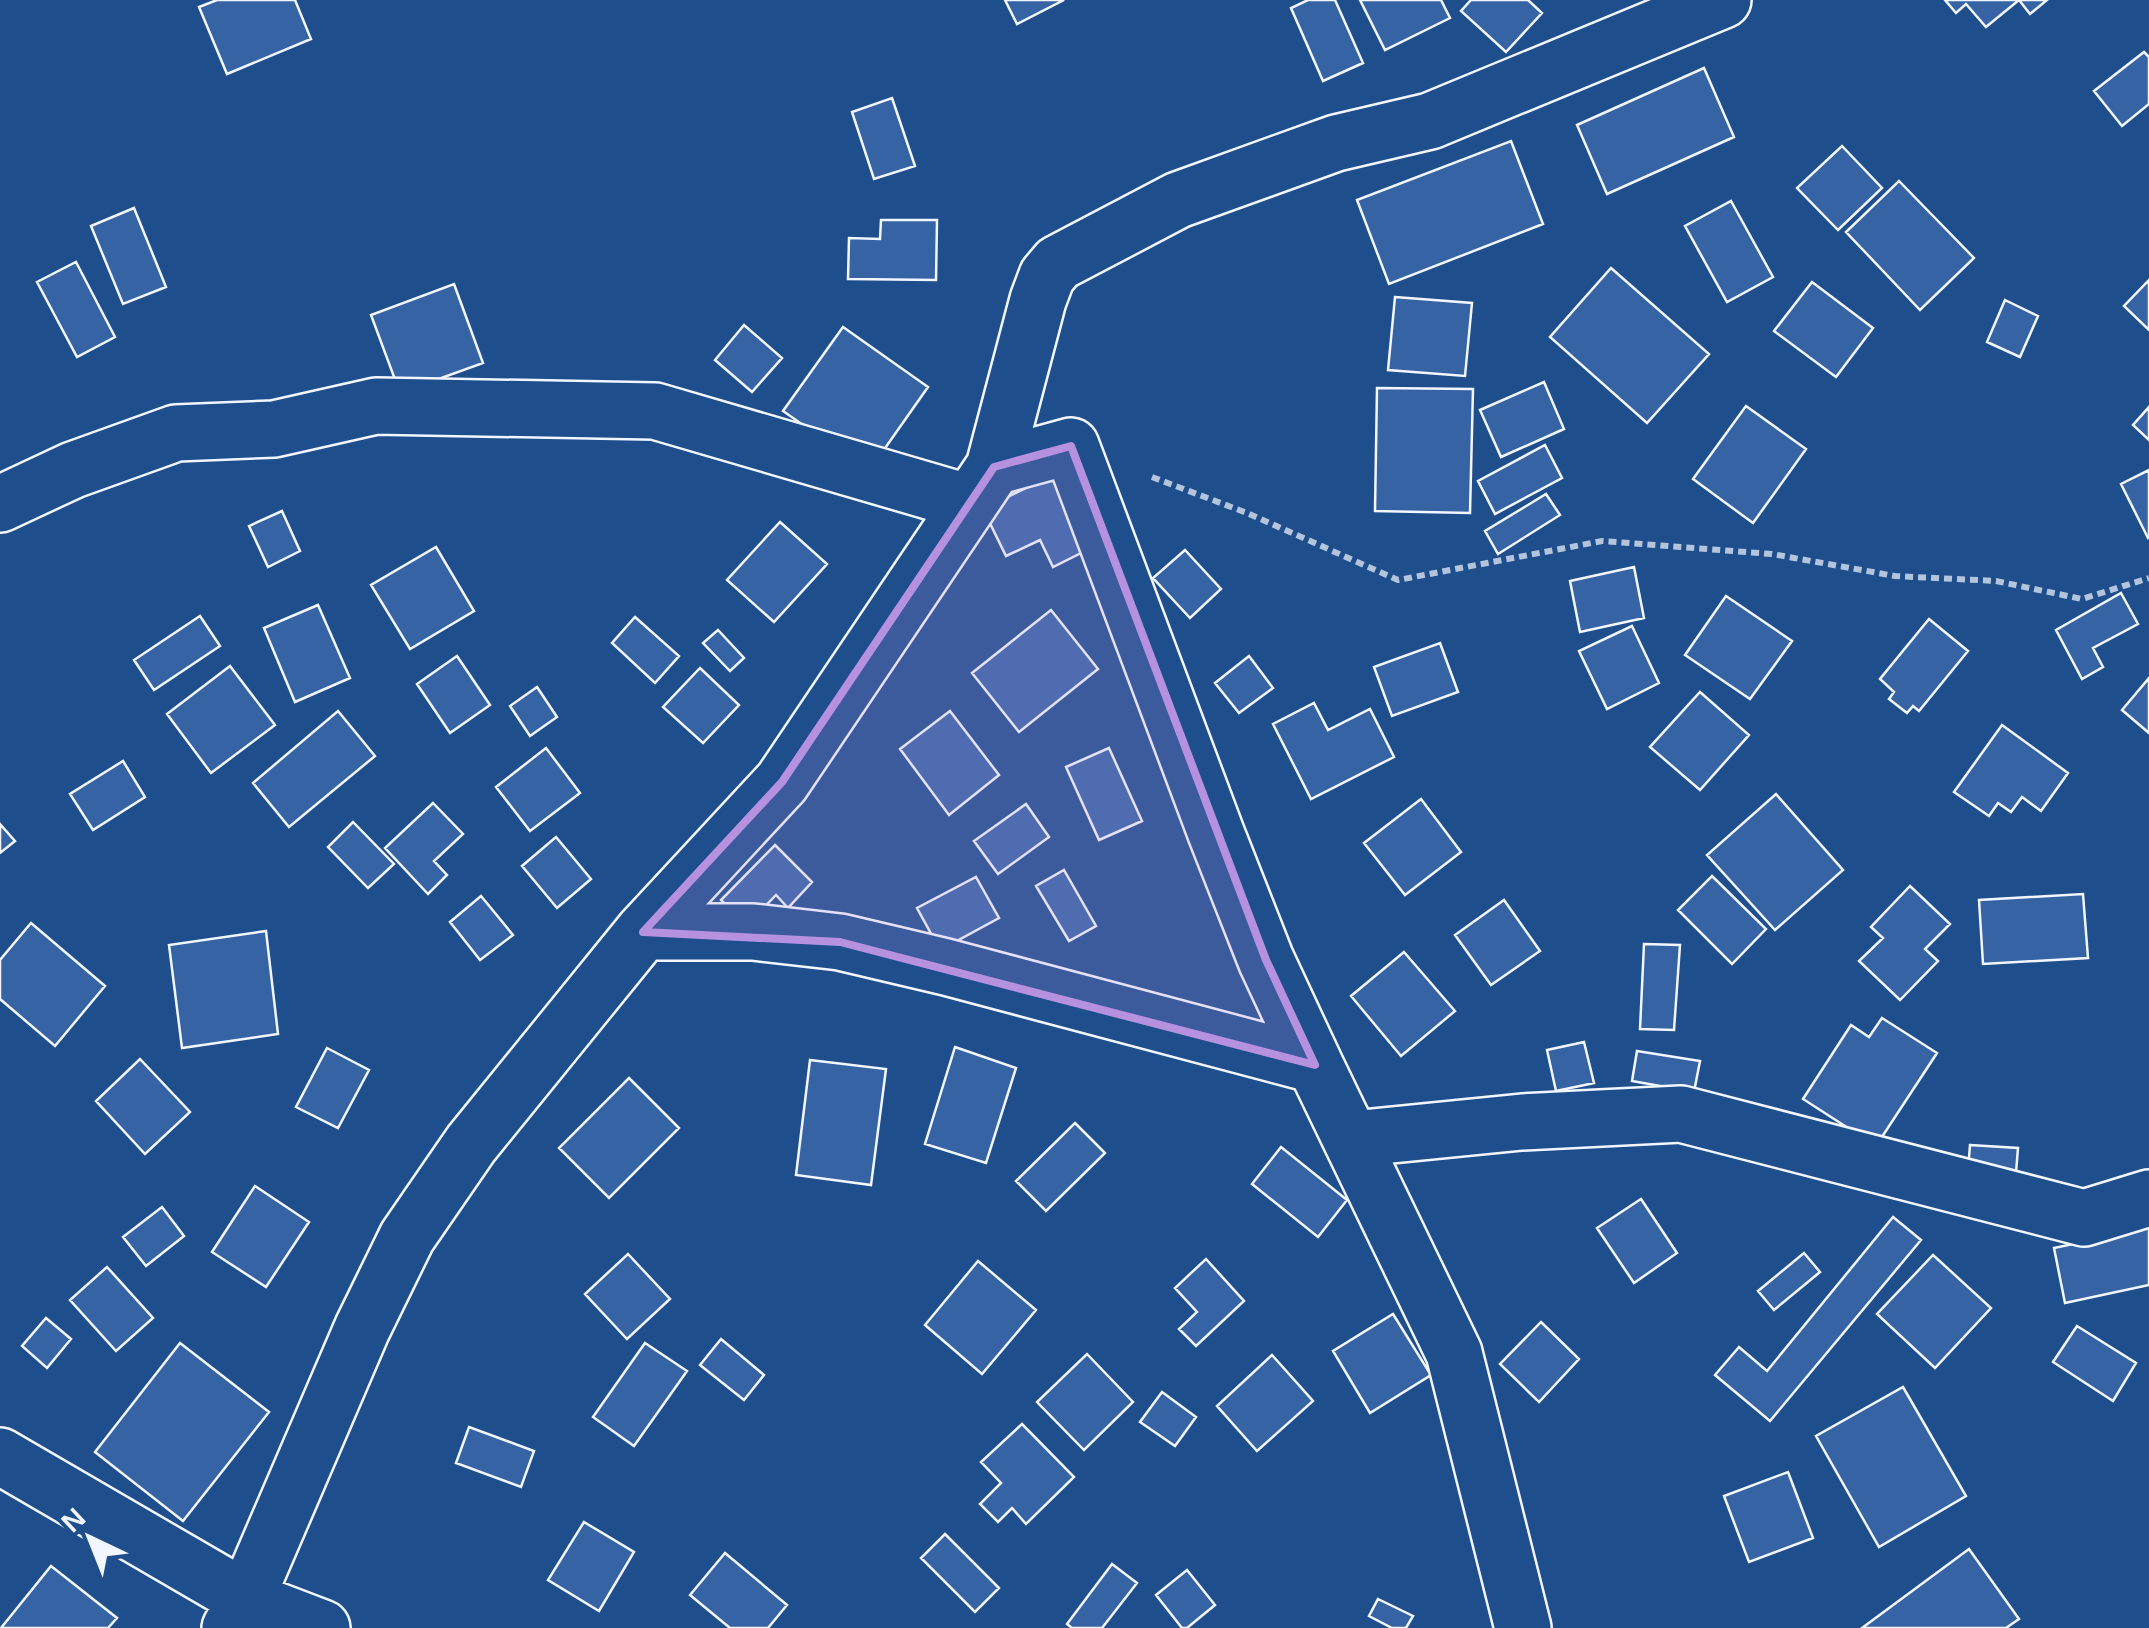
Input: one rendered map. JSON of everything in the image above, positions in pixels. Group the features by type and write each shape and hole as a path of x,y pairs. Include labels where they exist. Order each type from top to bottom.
{"street":[{"path":"238,1614 362,1328 407,1237 471,1144 644,932 782,782 982,485 1038,300 1047,276 1058,263 1178,200 1336,143 1430,121 1723,0"},
{"path":"0,504 73,470 176,433 274,430 376,406 655,411 982,485 1071,446 1266,960 1454,1353 1523,1628"},
{"path":"644,932 753,932 840,942 1314,1065"},
{"path":"1352,1138 1522,1122 1680,1114 2084,1218 2149,1198"},
{"path":"0,1456 238,1614 322,1628"}],"path":[{"path":"1071,446 1247,512 1398,580 1602,541 1772,554 1896,576 1996,581 2082,599 2149,578"}],"highlighted area":[{"path":"1071,446 1266,960 1315,1065 840,942 643,932 782,782 994,467"}],"building":[{"path":"217,0 295,0 311,39 227,74 199,7"},
{"path":"1005,0 1064,0 1017,24"},
{"path":"1308,0 1335,0 1363,63 1323,81 1291,8"},
{"path":"1360,0 1441,0 1450,18 1385,50"},
{"path":"1471,0 1528,0 1542,13 1506,52 1461,11"},
{"path":"1945,0 2019,0 1986,27 1966,4 1956,13"},
{"path":"2019,0 2047,0 2030,14"},
{"path":"2144,52 2149,57 2149,104 2122,126 2094,91"},
{"path":"1704,68 1734,137 1607,194 1577,125"},
{"path":"892,98 915,166 874,179 852,112"},
{"path":"1511,141 1543,224 1389,284 1357,200"},
{"path":"1842,146 1882,188 1838,230 1797,188"},
{"path":"1899,181 1974,258 1920,310 1846,232"},
{"path":"1731,201 1773,277 1727,302 1685,226"},
{"path":"134,208 166,287 123,304 91,226"},
{"path":"881,220 937,220 936,280 848,279 849,238 880,239"},
{"path":"76,262 115,337 77,357 37,282"},
{"path":"1611,268 1709,354 1647,423 1550,337"},
{"path":"2149,280 2149,330 2124,306"},
{"path":"1812,282 1873,328 1836,377 1774,331"},
{"path":"454,284 483,363 400,393 371,315"},
{"path":"1395,297 1472,303 1465,376 1388,370"},
{"path":"2005,300 2038,316 2020,357 1987,342"},
{"path":"744,325 782,358 752,392 715,360"},
{"path":"843,327 928,387 869,471 783,411"},
{"path":"1544,382 1564,429 1501,457 1480,410"},
{"path":"1377,388 1473,389 1470,513 1375,511"},
{"path":"1746,406 1806,449 1753,523 1693,479"},
{"path":"2149,407 2149,440 2133,425"},
{"path":"1545,445 1562,478 1495,514 1478,481"},
{"path":"1063,470 1099,544 1053,567 1040,540 1006,556 983,509"},
{"path":"2149,470 2149,537 2148,538 2121,484"},
{"path":"1546,494 1560,515 1498,554 1485,531"},
{"path":"282,511 300,551 268,567 249,526"},
{"path":"780,522 827,564 774,622 727,580"},
{"path":"436,547 474,611 410,649 371,585"},
{"path":"1185,550 1221,589 1190,618 1153,578"},
{"path":"1634,567 1644,618 1580,632 1570,581"},
{"path":"2121,593 2138,624 2093,648 2103,667 2082,679 2056,630"},
{"path":"1726,596 1792,641 1750,699 1685,655"},
{"path":"318,605 350,678 295,702 264,628"},
{"path":"1051,610 1098,669 1019,732 972,673"},
{"path":"200,616 220,646 154,690 134,660"},
{"path":"635,617 679,656 655,683 612,643"},
{"path":"1929,619 1968,651 1919,711 1913,706 1907,713 1889,699 1894,692 1880,679"},
{"path":"1632,626 1659,683 1607,709 1579,651"},
{"path":"718,630 744,658 730,671 703,643"},
{"path":"1440,643 1458,692 1392,716 1374,667"},
{"path":"457,656 490,705 450,733 417,684"},
{"path":"1249,656 1273,688 1239,713 1215,683"},
{"path":"230,666 275,725 211,773 167,714"},
{"path":"700,668 739,705 703,743 663,707"},
{"path":"2149,678 2149,733 2122,710"},
{"path":"537,687 557,717 530,736 510,706"},
{"path":"1700,692 1749,735 1700,790 1650,747"},
{"path":"1314,703 1328,730 1370,709 1394,757 1311,799 1273,724"},
{"path":"338,711 375,756 289,827 253,783"},
{"path":"950,711 999,775 949,815 900,749"},
{"path":"2002,725 2068,773 2041,811 2022,797 2011,812 1998,803 1989,816 1954,792"},
{"path":"546,748 580,793 530,831 496,787"},
{"path":"1109,748 1142,821 1099,840 1066,767"},
{"path":"123,761 145,797 93,830 70,794"},
{"path":"1776,794 1843,870 1775,930 1707,855"},
{"path":"1421,799 1461,852 1405,895 1364,843"},
{"path":"433,803 463,834 434,861 447,875 428,894 385,848"},
{"path":"1026,804 1049,837 998,874 974,841"},
{"path":"353,822 394,864 368,888 328,847"},
{"path":"0,824 15,841 0,853"},
{"path":"556,837 591,879 557,908 522,866"},
{"path":"775,845 812,882 788,908 776,895 747,925 721,900"},
{"path":"1064,870 1096,926 1069,941 1036,886"},
{"path":"1712,876 1766,929 1732,964 1678,910"},
{"path":"976,877 999,918 940,950 917,908"},
{"path":"1910,886 1950,924 1925,949 1938,961 1900,1000 1859,961 1883,938 1871,927"},
{"path":"2083,894 2088,958 1983,964 1979,900"},
{"path":"481,896 513,935 480,960 450,922"},
{"path":"1504,900 1540,951 1491,985 1455,935"},
{"path":"31,923 105,986 55,1046 0,999 0,960"},
{"path":"266,931 278,1034 182,1048 169,945"},
{"path":"1644,944 1680,945 1674,1030 1640,1029"},
{"path":"1404,952 1455,1011 1401,1056 1351,996"},
{"path":"1882,1018 1937,1053 1876,1146 1803,1099 1851,1025 1869,1037"},
{"path":"1584,1042 1594,1083 1556,1091 1547,1050"},
{"path":"955,1047 1016,1068 986,1163 925,1144"},
{"path":"327,1048 369,1070 338,1128 296,1107"},
{"path":"1637,1051 1700,1061 1694,1092 1632,1081"},
{"path":"140,1059 190,1112 145,1154 96,1101"},
{"path":"810,1060 886,1069 871,1185 796,1175"},
{"path":"629,1078 679,1128 609,1198 559,1148"},
{"path":"1075,1123 1105,1153 1046,1211 1016,1181"},
{"path":"1970,1145 2018,1148 2015,1185 1967,1182"},
{"path":"1281,1147 1347,1200 1318,1237 1252,1184"},
{"path":"255,1186 309,1222 266,1287 212,1252"},
{"path":"1641,1199 1677,1253 1634,1283 1597,1228"},
{"path":"162,1207 184,1236 146,1266 123,1237"},
{"path":"1893,1217 1921,1240 1770,1421 1715,1375 1739,1347 1767,1371"},
{"path":"2149,1228 2149,1285 2065,1303 2054,1248"},
{"path":"1804,1253 1820,1272 1774,1310 1758,1291"},
{"path":"628,1254 670,1299 627,1339 585,1294"},
{"path":"1933,1255 1991,1308 1935,1368 1877,1314"},
{"path":"1206,1259 1244,1301 1196,1346 1179,1329 1197,1312 1175,1288"},
{"path":"978,1261 1036,1310 982,1374 925,1325"},
{"path":"107,1267 153,1318 116,1351 70,1300"},
{"path":"1393,1314 1431,1375 1370,1413 1333,1351"},
{"path":"46,1318 71,1339 47,1368 22,1346"},
{"path":"1541,1322 1579,1359 1539,1402 1500,1364"},
{"path":"2077,1326 2136,1363 2113,1401 2053,1362"},
{"path":"721,1339 764,1375 744,1400 700,1365"},
{"path":"180,1343 269,1412 183,1521 95,1452"},
{"path":"645,1343 687,1371 634,1446 593,1417"},
{"path":"1087,1354 1133,1402 1084,1450 1037,1402"},
{"path":"1272,1355 1313,1401 1257,1451 1217,1406"},
{"path":"1903,1387 1966,1496 1879,1547 1816,1436"},
{"path":"1162,1392 1196,1417 1175,1446 1140,1422"},
{"path":"1022,1424 1074,1477 1026,1524 1012,1508 998,1522 980,1504 1001,1483 981,1462"},
{"path":"469,1427 534,1451 521,1487 456,1463"},
{"path":"1788,1472 1813,1538 1749,1562 1724,1496"},
{"path":"584,1522 634,1552 599,1611 548,1580"},
{"path":"945,1534 999,1588 975,1612 921,1558"},
{"path":"1969,1549 2019,1619 2006,1628 1862,1628"},
{"path":"725,1553 787,1605 768,1628 730,1628 690,1595"},
{"path":"1112,1564 1137,1583 1102,1628 1072,1628 1067,1624"},
{"path":"51,1566 117,1618 108,1628 1,1628"},
{"path":"1187,1570 1215,1605 1182,1628 1156,1595"},
{"path":"1378,1599 1413,1616 1406,1628 1392,1628 1369,1616"}]}
